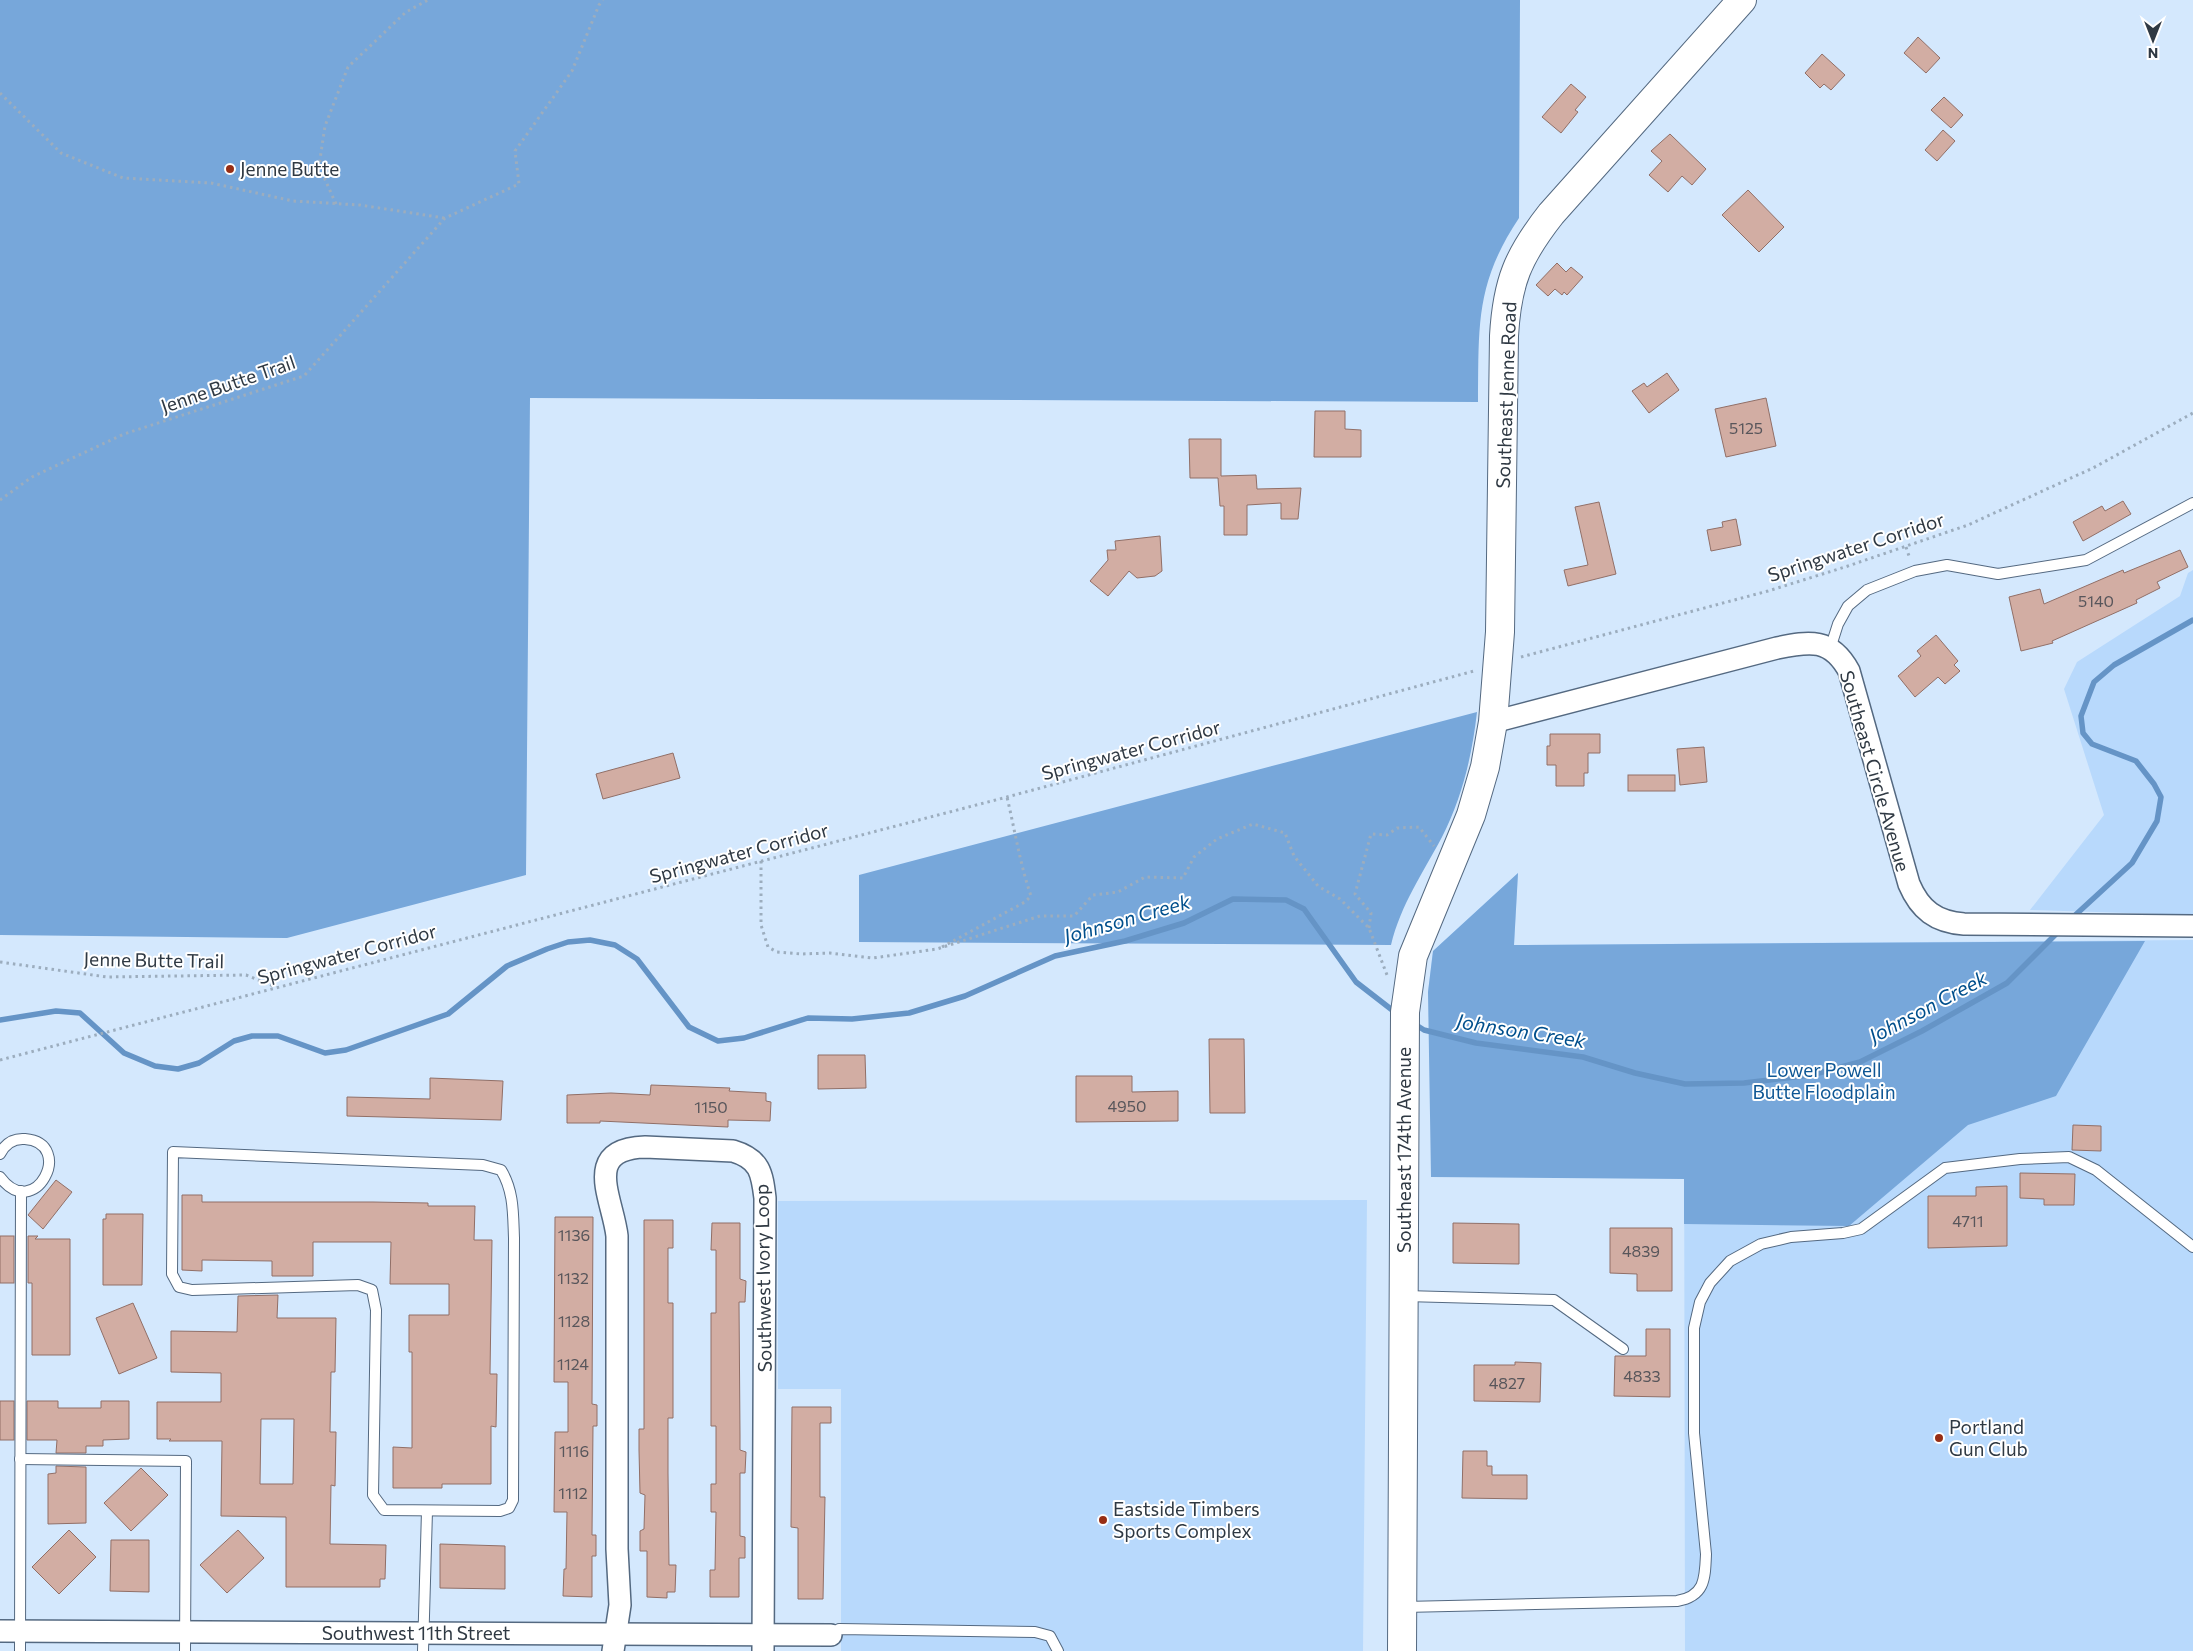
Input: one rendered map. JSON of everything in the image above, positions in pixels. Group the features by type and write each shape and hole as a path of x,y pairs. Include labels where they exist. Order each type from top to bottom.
{"main road":[{"name":"Southeast Jenne Road","path":"1498,664 1504,336 1507,307 1515,269 1532,239 1551,214 1742,0"},
{"name":"Southeast 174th Avenue","path":"1402,1651 1407,986 1413,956 1422,931 1479,792 1493,722 1498,664"}],"street":[{"name":"Southeast Circle Avenue","path":"1493,722 1777,648 1810,643 1830,649 1841,658 1849,671 1909,884 1923,909 1932,915 1953,923 2193,926"},
{"name":"Southwest Ivory Loop","path":"614,1642 620,1605 617,1550 617,1236 615,1219 606,1192 604,1179 605,1168 622,1152 633,1148 645,1147 733,1151 745,1154 757,1164 763,1177 765,1198 763,1643"},
{"name":"Southwest 11th Street","path":"13,1638 185,1641 763,1643 831,1635"}],"lane":[{"path":"1830,649 1838,624 1848,606 1856,597 1867,590 1915,571 1947,565 1998,574 2086,560 2193,503"},
{"path":"0,1154 5,1145 18,1139 33,1140 45,1149 50,1164 46,1178 36,1189 21,1192 7,1186 0,1176"},
{"path":"173,1152 483,1165 501,1170 508,1181 512,1196 514,1238 513,1500 509,1508 500,1511 427,1511 384,1510 373,1495 376,1310 372,1290 358,1285 192,1290 180,1287 172,1274 173,1152"},
{"path":"1402,1607 1677,1600 1692,1598 1699,1590 1706,1572 1706,1554 1694,1433 1694,1328 1700,1302 1710,1283 1730,1261 1761,1244 1791,1237 1843,1233 1861,1228 1945,1168 2020,1159 2069,1157 2096,1170 2193,1247"},
{"path":"13,1638 20,1459 21,1192"},
{"path":"1404,1296 1554,1300 1623,1349"},
{"path":"20,1459 186,1461 185,1641"},
{"path":"423,1642 427,1511"},
{"path":"831,1635 839,1629 1035,1632 1050,1636 1058,1651"}],"path":[{"path":"336,204 318,166 325,126 348,67 406,12 428,0"},
{"name":"Jenne Butte Trail","path":"0,500 32,477 124,434 304,376 445,218 519,184 515,151 572,71 599,5 603,0"},
{"path":"0,93 61,153 123,178 210,182 293,201 336,204 445,218"},
{"name":"Springwater Corridor","path":"0,1060 1006,797 1777,588 1968,525 2093,468 2193,413"},
{"path":"937,949 1025,902 1031,896 1020,866 1014,826 1006,797"},
{"path":"761,861 761,925 768,947 777,952 830,953 873,958 937,949 1040,916 1074,916 1093,894 1118,892 1145,877 1183,878 1194,857 1216,839 1253,824 1285,833 1294,856 1318,886 1340,899 1369,928 1389,980 1407,986"},
{"path":"1369,928 1371,913 1355,894 1371,834 1387,835 1397,828 1419,827 1450,866"},
{"name":"Jenne Butte Trail","path":"0,962 107,977 246,976 276,987"}],"green space":[{"path":"0,0 1520,0 1519,218 1494,264 1482,306 1478,402 530,398 526,875 287,938 0,935"},
{"path":"2193,570 2193,915 2030,910 2104,815 2064,689 2077,662 2180,596 2188,573"},
{"path":"1477,712 1469,761 1461,792 1442,837 1407,902 1391,945 859,942 859,875"},
{"name":"Portland Gun Club","path":"1518,873 1514,945 2193,940 2193,1651 1685,1651 1684,1089 1428,992 1433,951"},
{"name":"Lower Powell Butte Floodplain","path":"1518,873 1514,945 2145,941 2056,1096 1968,1125 1849,1226 1684,1224 1684,1179 1431,1177 1428,992 1433,951"},
{"name":"Eastside Timbers Sports Complex","path":"1367,1200 1363,1651 841,1651 841,1389 778,1389 778,1201"}],"building":[{"path":"1918,37 1940,58 1926,73 1904,53"},
{"path":"1822,54 1845,75 1831,90 1824,84 1820,88 1805,73"},
{"path":"1571,84 1586,97 1575,110 1578,112 1561,133 1542,117"},
{"path":"1944,97 1963,115 1951,128 1931,110"},
{"path":"1943,130 1955,141 1937,161 1925,150"},
{"path":"1670,134 1706,169 1692,185 1682,176 1668,192 1649,175 1662,161 1651,151"},
{"path":"1748,190 1784,227 1759,252 1722,215"},
{"path":"1557,263 1566,272 1571,267 1583,277 1567,295 1564,292 1562,295 1555,289 1548,296 1536,285"},
{"path":"1667,373 1679,390 1649,413 1632,391 1644,383 1647,387"},
{"path":"1766,398 1776,446 1726,457 1715,409"},
{"path":"1315,411 1345,411 1345,429 1361,430 1361,457 1314,457"},
{"path":"1189,439 1221,439 1221,476 1256,475 1257,489 1301,488 1298,519 1281,519 1281,503 1247,505 1247,535 1224,535 1224,506 1220,506 1218,478 1190,478"},
{"path":"2123,501 2131,514 2083,541 2073,522 2102,506 2105,511"},
{"path":"1599,502 1616,574 1568,586 1564,570 1588,565 1575,507"},
{"path":"1736,519 1741,545 1711,551 1707,530 1723,527 1722,522"},
{"path":"1160,536 1162,571 1155,576 1137,578 1129,571 1108,596 1090,581 1108,560 1107,550 1116,550 1115,541"},
{"path":"2180,550 2188,567 2157,582 2160,588 2136,600 2137,603 2052,641 2053,643 2021,651 2009,597 2040,589 2044,604 2123,570 2124,573"},
{"path":"1936,635 1958,661 1954,665 1960,671 1945,684 1938,677 1915,697 1898,676 1921,656 1917,651"},
{"path":"1550,734 1600,734 1600,753 1588,753 1588,773 1584,773 1584,786 1556,786 1556,765 1547,765 1547,746 1550,746"},
{"path":"1704,747 1707,782 1680,785 1677,749"},
{"path":"673,753 680,778 603,799 596,774"},
{"path":"1628,775 1675,775 1675,791 1628,791"},
{"path":"1209,1039 1244,1039 1245,1113 1210,1113"},
{"path":"818,1055 865,1055 866,1088 818,1089"},
{"path":"1076,1076 1132,1076 1132,1092 1178,1091 1178,1121 1076,1122"},
{"path":"430,1078 503,1081 501,1120 347,1116 347,1097 430,1099"},
{"path":"651,1085 730,1088 729,1091 766,1093 766,1101 771,1102 770,1121 728,1120 728,1127 600,1121 600,1123 567,1123 567,1095 611,1093 650,1095"},
{"path":"2073,1125 2101,1126 2101,1151 2072,1150"},
{"path":"2020,1173 2075,1174 2074,1205 2044,1205 2044,1199 2020,1198"},
{"path":"56,1180 72,1192 43,1229 28,1215"},
{"path":"2007,1186 2007,1246 1928,1248 1928,1196 1976,1196 1976,1187"},
{"path":"182,1195 202,1195 202,1202 373,1202 428,1203 428,1206 475,1206 474,1240 492,1240 490,1374 497,1374 496,1427 491,1426 491,1484 442,1484 442,1488 393,1488 393,1447 412,1448 412,1352 409,1352 409,1315 449,1315 449,1284 390,1284 391,1242 313,1242 313,1276 272,1276 272,1261 202,1260 202,1271 182,1270"},
{"path":"106,1214 143,1214 142,1285 103,1285 103,1219 106,1219"},
{"path":"555,1217 593,1217 592,1404 597,1405 597,1426 593,1426 592,1535 596,1535 596,1556 592,1556 592,1597 563,1596 564,1569 566,1569 567,1512 554,1512 555,1432 568,1432 568,1382 554,1382"},
{"path":"644,1220 673,1220 673,1248 668,1248 668,1303 673,1303 673,1418 668,1418 668,1473 669,1565 676,1565 675,1592 667,1592 667,1598 647,1597 647,1551 640,1551 640,1531 644,1529 645,1495 640,1493 639,1450 639,1429 644,1429"},
{"path":"712,1223 740,1223 740,1279 746,1281 745,1302 739,1302 740,1450 746,1452 745,1473 740,1473 740,1536 745,1537 745,1558 739,1558 739,1597 710,1597 710,1570 715,1570 716,1512 711,1512 711,1484 716,1484 716,1426 711,1426 711,1313 716,1313 716,1250 711,1250"},
{"path":"1453,1223 1519,1224 1519,1264 1453,1263"},
{"path":"1610,1228 1672,1228 1672,1291 1637,1291 1637,1274 1610,1273"},
{"path":"0,1236 14,1236 14,1283 0,1283"},
{"path":"28,1236 38,1236 35,1239 70,1239 70,1355 32,1355 32,1283 28,1283"},
{"path":"278,1295 277,1318 336,1318 335,1372 331,1372 330,1432 336,1432 335,1486 331,1485 330,1544 386,1545 385,1579 380,1579 380,1587 286,1587 286,1517 221,1516 222,1441 169,1441 171,1439 157,1439 157,1402 221,1402 221,1373 171,1372 171,1331 237,1332 238,1296","holes":["261,1419 294,1419 293,1484 260,1484"]},
{"path":"133,1303 157,1358 119,1374 96,1318"},
{"path":"1646,1329 1670,1329 1670,1397 1614,1396 1615,1356 1646,1356"},
{"path":"1515,1362 1541,1363 1540,1402 1474,1401 1474,1365 1515,1365"},
{"path":"0,1401 14,1401 14,1440 0,1440"},
{"path":"27,1401 58,1401 58,1408 101,1408 101,1401 129,1401 129,1439 103,1440 103,1446 86,1446 86,1453 56,1453 57,1440 27,1440"},
{"path":"792,1407 831,1407 831,1423 820,1423 820,1497 825,1497 823,1599 798,1599 798,1528 791,1527"},
{"path":"1463,1451 1487,1451 1487,1466 1492,1466 1492,1475 1527,1475 1527,1499 1462,1498"},
{"path":"56,1466 86,1467 86,1523 48,1524 48,1474 56,1473"},
{"path":"141,1468 168,1495 131,1531 104,1503"},
{"path":"69,1530 96,1557 59,1594 32,1567"},
{"path":"238,1530 264,1558 227,1593 200,1565"},
{"path":"111,1540 149,1540 149,1592 110,1591"},
{"path":"440,1544 505,1546 505,1589 440,1588"}],"waterway":[{"name":"Johnson Creek","path":"2071,919 2132,863 2157,821 2161,797 2154,784 2136,761 2092,744 2083,733 2081,716 2094,682 2114,665 2193,620"},
{"name":"Johnson Creek","path":"0,1020 56,1011 80,1013 124,1053 155,1066 178,1069 199,1063 234,1041 252,1036 278,1036 325,1053 346,1050 448,1014 507,966 568,942 590,940 615,945 637,959 689,1027 718,1041 744,1038 808,1018 852,1019 909,1013 965,996 1055,956 1125,941 1184,923 1233,899 1286,900 1304,909 1356,982 1396,1013"},
{"name":"Johnson Creek","path":"1413,1023 1424,1030 1476,1043 1583,1057 1635,1073 1685,1084 1744,1083 1811,1075 1860,1062 1922,1031 2007,983 2059,931"}],"place":[{"name":"Jenne Butte","path":"230,169"},
{"name":"Portland Gun Club","path":"1939,1438"},
{"name":"Eastside Timbers Sports Complex","path":"1103,1520"}]}
